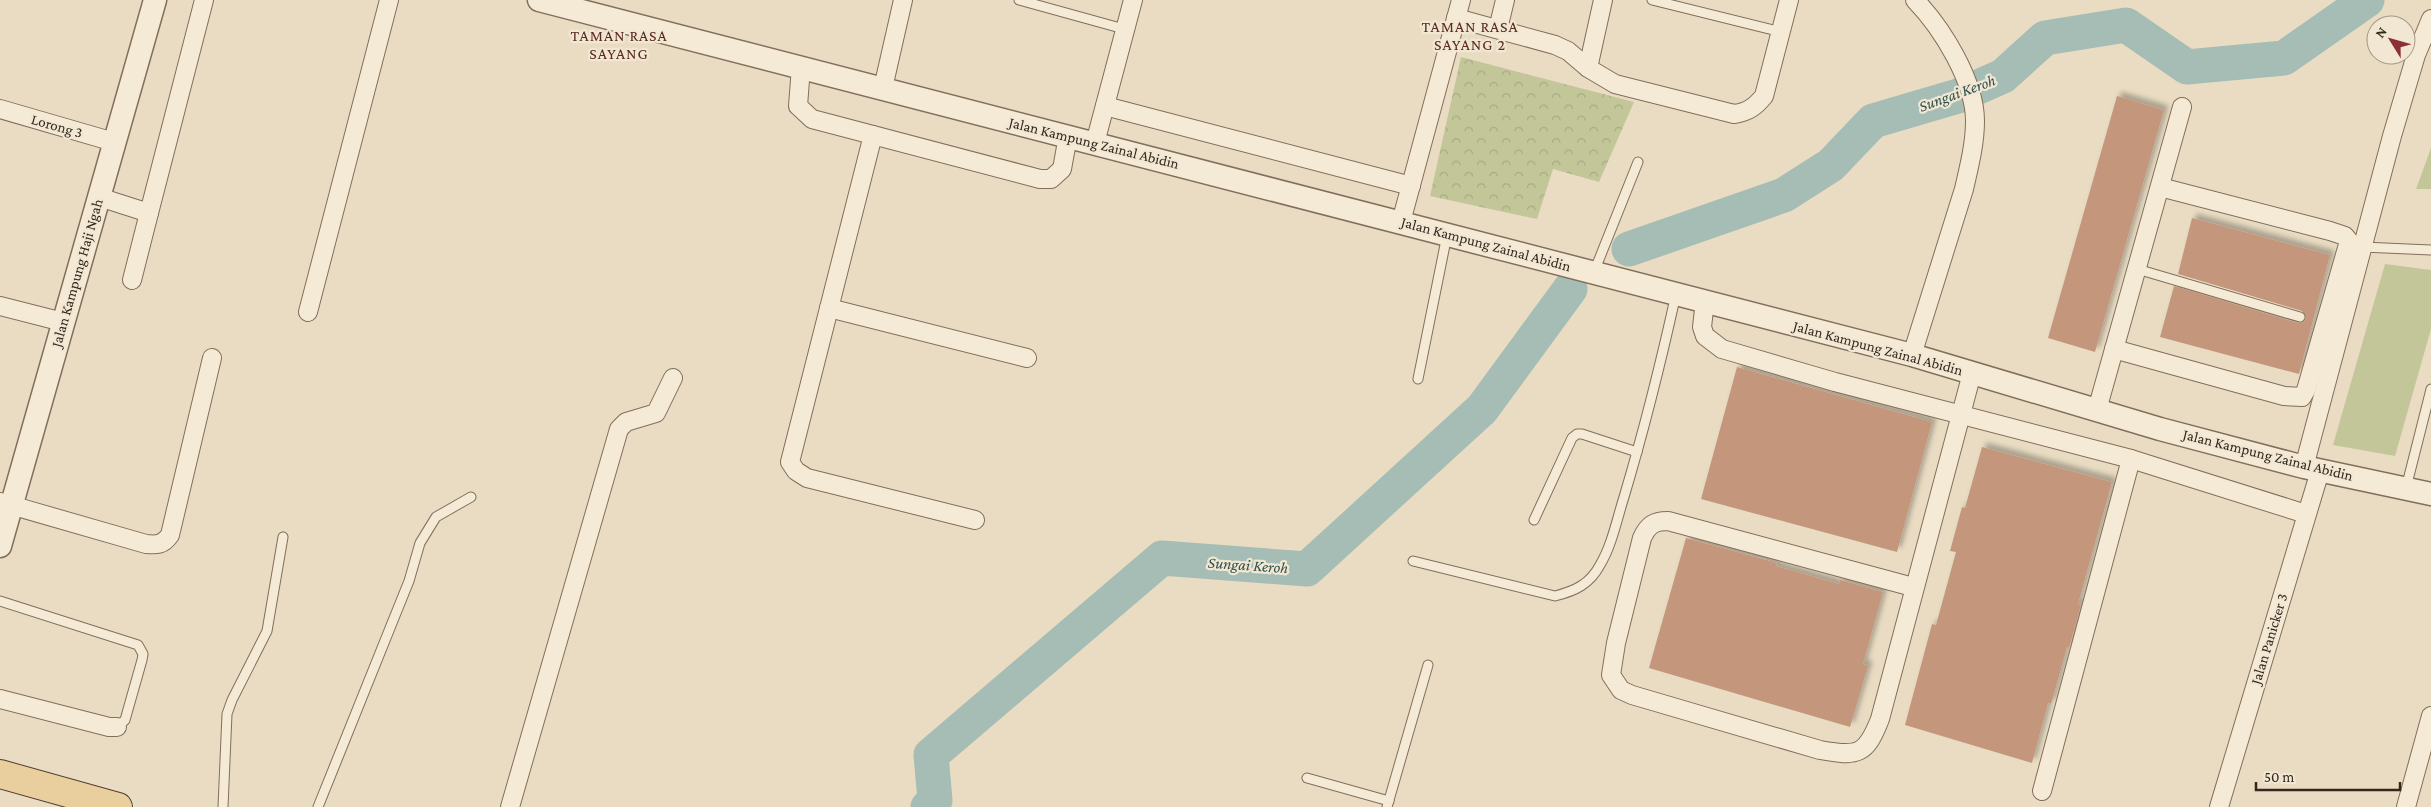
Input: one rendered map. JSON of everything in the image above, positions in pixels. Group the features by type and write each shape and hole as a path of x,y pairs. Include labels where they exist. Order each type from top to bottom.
{"main road":[{"path":"0,774 118,807"}],"street":[{"name":"Jalan Kampung Haji Ngah","path":"0,546 6,504 63,322 155,0"},
{"path":"132,280 204,0"},
{"path":"308,312 389,0"},
{"name":"Jalan Kampung Zainal Abidin","path":"539,0 1912,355 2097,410 2312,469 2431,494"},
{"path":"883,88 903,0"},
{"path":"1095,144 1133,0"},
{"path":"1401,222 1461,0"},
{"path":"1498,29 1505,0"},
{"path":"1588,68 1603,0"},
{"path":"1456,18 1555,45 1568,51 1588,68 1615,84 1720,112 1744,112 1756,106 1764,96 1789,0"},
{"path":"1912,355 1964,189 1971,161 1975,121 1973,102 1966,78 1935,24 1915,0"},
{"name":"Jalan Panicker 3","path":"2219,807 2306,514 2312,469 2362,247 2408,82 2431,19"},
{"path":"801,67 797,95 798,106 812,119 1040,179 1051,179 1062,168 1068,136"},
{"path":"1105,106 1411,186"},
{"path":"2097,410 2182,108"},
{"name":"Lorong 3","path":"0,109 114,142"},
{"path":"872,135 790,462 796,471 807,478 975,520"},
{"path":"2114,349 2293,398 2302,397 2306,390 2347,250 2349,241 2345,236 2160,187"},
{"path":"99,197 150,213"},
{"path":"1705,301 1702,328 1705,336 1722,349 2131,459 2306,514"},
{"path":"0,306 63,322"},
{"path":"829,308 1027,358"},
{"path":"6,504 146,544 157,545 165,542 170,535 212,358"},
{"path":"1913,587 1668,521 1656,522 1646,528 1642,538 1616,643 1611,675 1621,690 1632,695 1820,750 1844,753 1860,751 1870,742 1880,719 1913,587 1972,374"},
{"path":"510,807 619,429 626,422 656,413 673,378"},
{"path":"2042,791 2131,459"},
{"path":"0,699 109,727 117,727"},
{"path":"2406,807 2431,716"}],"lane":[{"path":"1019,0 1124,30"},
{"path":"1652,0 1781,32"},
{"path":"1594,272 1638,162"},
{"path":"1418,379 1448,234"},
{"path":"2362,247 2431,250"},
{"path":"2137,268 2300,317"},
{"path":"1413,561 1555,596 1574,591 1589,580 1600,566 1608,549 1638,452 1676,294"},
{"path":"2406,488 2431,389"},
{"path":"1534,520 1572,438 1577,434 1638,452"},
{"path":"318,807 392,624 424,536 436,517 470,497"},
{"path":"223,807 227,714 232,700 267,631 283,537"},
{"path":"0,601 138,645 143,654 142,660 125,720 117,727"},
{"path":"1307,778 1388,804 1428,665"}],"green space":[{"path":"1461,57 1634,102 1599,182 1553,169 1537,219 1430,196"},
{"path":"2431,148 2431,189 2416,189"},
{"path":"2385,264 2431,270 2431,329 2395,456 2333,445"}],"building":[{"path":"2117,96 2164,110 2095,352 2048,338"},
{"path":"2192,218 2330,255 2299,374 2160,337 2174,286 2298,323 2304,322 2306,318 2302,311 2178,274"},
{"path":"1737,367 1932,422 1897,552 1701,499"},
{"path":"1982,447 2112,482 2078,604 2081,605 2069,648 2067,647 2051,704 2048,703 2032,763 1905,725 1932,624 1936,625 1956,552 1950,551 1962,507 1965,508"},
{"path":"1686,538 1777,563 1776,566 1839,584 1840,580 1883,592 1863,664 1868,666 1850,727 1649,668"}],"waterway":[{"name":"Sungai Keroh","path":"1629,249 1784,195 1831,165 1873,121 1958,96 2003,76 2045,38 2126,25 2187,67 2284,58 2367,0"},
{"name":"Sungai Keroh","path":"928,807 935,800 931,755 1162,558 1307,569 1482,409 1570,289"}],"district":[{"name":"TAMAN RASA SAYANG 2","path":"1470,35"},
{"name":"TAMAN RASA SAYANG","path":"619,44"}]}
